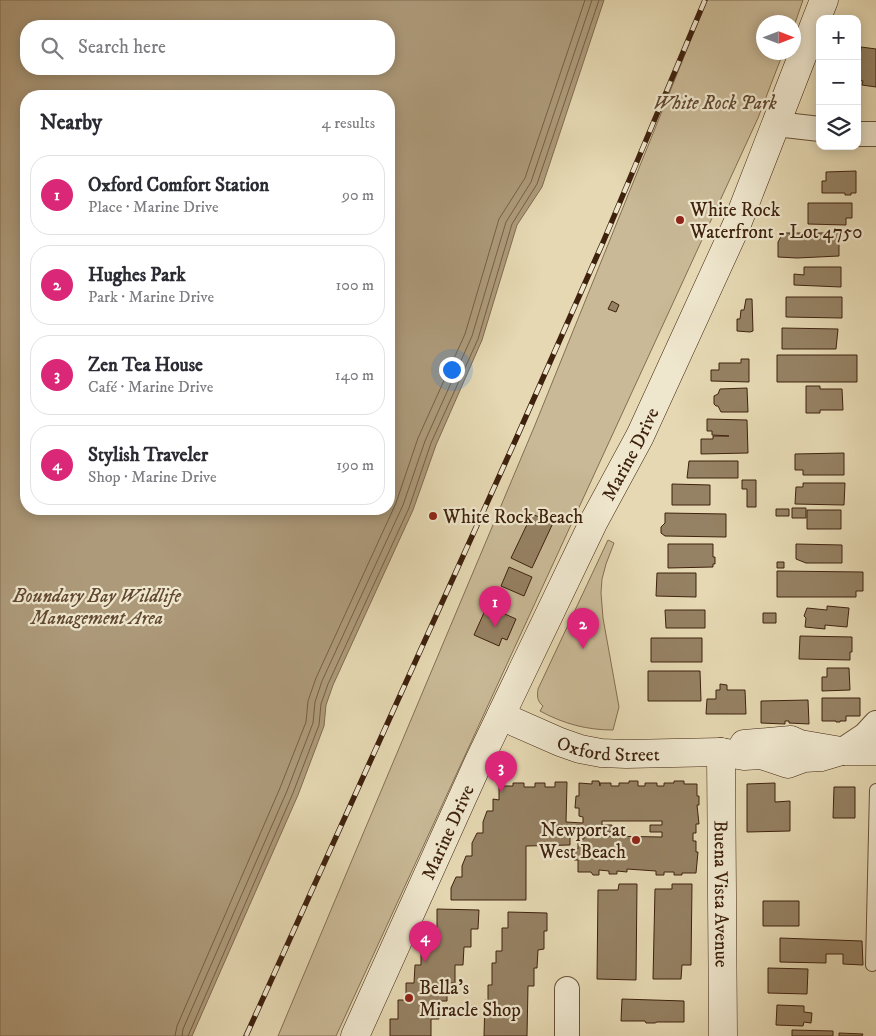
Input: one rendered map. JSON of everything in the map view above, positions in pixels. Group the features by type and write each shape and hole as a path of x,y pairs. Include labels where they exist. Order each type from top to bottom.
{"street":[{"name":"Marine Drive","path":"355,1036 500,716 594,521 640,436 737,224 824,0"},
{"path":"776,124 816,129"},
{"path":"861,134 876,134"},
{"name":"Oxford Street","path":"500,716 580,749 623,754 721,752 744,756 761,755 788,764 804,758 821,757 841,751 876,751"},
{"path":"841,751 865,734 876,723"},
{"name":"Buena Vista Avenue","path":"721,752 723,1036"},
{"path":"567,989 567,1036"}],"lane":[{"path":"872,965 876,790"}],"green space":[{"name":"White Rock Park","path":"707,0 803,0 798,15 756,15 756,60 780,60 758,118 336,1036 278,1036 535,425"},
{"path":"608,540 614,543 602,579 601,593 603,618 619,707 613,730 594,729 567,723 549,716 540,711 543,706 538,696 538,689"}],"water":[{"path":"0,0 604,0 542,187 517,225 482,340 436,445 413,510 333,685 326,705 324,726 298,795 192,1036 0,1036"}],"building":[{"path":"861,47 876,49 876,87 862,85 863,81 861,81"},
{"path":"856,171 856,193 845,195 845,193 822,193 822,181 826,181 826,172"},
{"path":"808,203 852,203 852,218 846,218 846,225 808,224"},
{"path":"783,233 839,233 839,256 778,257 778,242"},
{"path":"804,267 841,267 841,287 794,285 794,274 804,275"},
{"path":"786,297 842,297 842,318 786,317"},
{"path":"746,299 752,299 753,331 737,331 737,319 740,319 741,310 744,310"},
{"path":"612,301 619,305 616,312 608,309"},
{"path":"782,328 838,329 836,349 782,349"},
{"path":"777,355 857,355 857,382 777,382"},
{"path":"741,359 749,359 749,382 711,381 711,370 719,370 719,363 741,363"},
{"path":"806,386 820,386 820,389 842,389 843,410 820,410 820,413 806,413"},
{"path":"747,388 748,412 721,412 718,406 714,404 714,396 718,394 720,389"},
{"path":"707,419 747,420 748,453 701,454 701,439 713,439 713,436 729,436 712,435 712,431 707,431"},
{"path":"844,453 844,475 803,475 803,470 795,470 795,454"},
{"path":"689,461 738,461 738,478 687,478"},
{"path":"742,480 756,480 756,507 747,507 747,489 742,489"},
{"path":"803,483 845,483 844,505 795,504 796,487 803,487"},
{"path":"672,484 710,485 710,505 672,505"},
{"path":"792,508 806,508 806,518 792,518"},
{"path":"776,509 789,509 789,516 776,516"},
{"path":"807,510 841,510 841,529 807,529"},
{"path":"665,513 726,514 726,537 665,536 661,533 661,527 665,523"},
{"path":"532,514 553,523 532,568 511,558"},
{"path":"668,544 713,544 715,564 713,564 713,567 668,568"},
{"path":"796,544 842,545 842,563 806,563 796,559"},
{"path":"777,562 784,562 784,568 777,568"},
{"path":"509,567 532,577 524,596 501,586"},
{"path":"777,571 863,572 863,591 856,591 856,597 777,597"},
{"path":"657,573 696,573 696,597 656,596"},
{"path":"487,606 516,619 507,640 502,638 499,646 474,635"},
{"path":"827,606 849,608 847,627 825,625 825,629 805,627 806,618 804,616 807,608 827,610"},
{"path":"665,610 705,610 705,628 666,628"},
{"path":"763,613 776,613 776,623 763,623"},
{"path":"800,636 852,637 850,660 799,659"},
{"path":"651,638 702,638 702,662 651,662"},
{"path":"827,668 849,668 850,690 822,691 822,677 827,677"},
{"path":"648,671 700,671 701,701 648,701"},
{"path":"720,684 727,685 727,690 745,690 746,714 706,714 707,699 716,699 716,690 720,690"},
{"path":"822,698 860,698 860,716 846,716 846,721 840,722 822,721"},
{"path":"808,700 809,724 789,723 789,721 785,721 785,724 761,723 761,701"},
{"name":"Newport at West Beach","path":"592,781 599,781 600,786 600,783 611,783 611,786 619,786 619,783 638,781 638,786 645,786 645,783 657,783 657,786 664,786 664,783 684,781 684,784 697,784 699,824 696,824 696,833 693,833 693,841 696,841 696,852 698,852 696,873 674,875 674,872 664,872 664,875 656,875 656,871 627,869 627,872 617,871 617,874 609,874 609,871 599,870 599,875 593,875 591,872 578,872 578,860 574,860 574,849 578,849 578,839 584,839 584,832 570,832 570,845 526,846 526,900 451,900 451,888 456,877 462,877 462,866 466,856 472,856 472,843 477,833 483,833 483,822 487,811 493,811 493,799 499,800 499,786 513,786 513,783 524,783 524,787 535,787 535,783 545,783 545,787 555,787 555,782 567,782 566,822 583,823 583,817 579,816 579,808 575,808 576,796 579,796 579,783 592,784","holes":["602,821 662,821 662,825 650,825 650,832 662,832 662,837 602,836 602,832 612,832 612,825 602,825"]},
{"path":"775,783 775,802 790,801 790,831 747,832 747,784"},
{"path":"834,787 855,787 855,818 833,818"},
{"path":"619,884 637,884 636,980 597,979 598,890 618,890"},
{"path":"672,884 692,884 691,965 682,965 681,979 653,979 655,889 672,889"},
{"path":"763,901 799,901 799,926 763,926"},
{"path":"437,909 479,910 478,929 471,929 471,947 464,947 463,965 455,965 455,983 447,983 447,1001 439,1001 439,1019 431,1019 431,1036 390,1036 390,1019 398,1019 398,1000 406,1000 406,983 414,983 415,965 421,965 421,946 429,946 429,929 437,929"},
{"path":"508,912 547,913 544,949 538,950 537,968 534,968 534,986 528,986 527,1036 484,1036 485,1000 488,1001 488,985 492,985 492,963 496,963 496,951 502,951 502,928 508,928"},
{"path":"780,938 862,941 863,965 843,964 843,954 826,954 826,963 780,962"},
{"path":"768,968 808,969 807,994 768,993"},
{"path":"622,999 684,1001 684,1022 646,1023 645,1021 621,1021"},
{"path":"777,1005 804,1006 804,1012 812,1013 811,1023 804,1022 803,1026 776,1025"},
{"path":"792,1030 833,1031 833,1036 792,1036"},
{"path":"839,1033 863,1034 862,1036 839,1036"}],"railway":[{"path":"246,1036 516,439 604,240 705,0"}],"place":[{"name":"White Rock Waterfront - Lot 4750","path":"680,220"},
{"name":"White Rock Beach","path":"433,516"},
{"name":"Oxford Comfort Station","path":"495,627"},
{"name":"Hughes Park","path":"583,649"},
{"name":"Zen Tea House","path":"501,792"},
{"name":"Newport at West Beach","path":"636,840"},
{"name":"Stylish Traveler","path":"425,962"},
{"name":"Bella's Miracle Shop","path":"409,998"}],"park label":[{"name":"Boundary Bay Wildlife Management Area","path":"97,606"}]}
